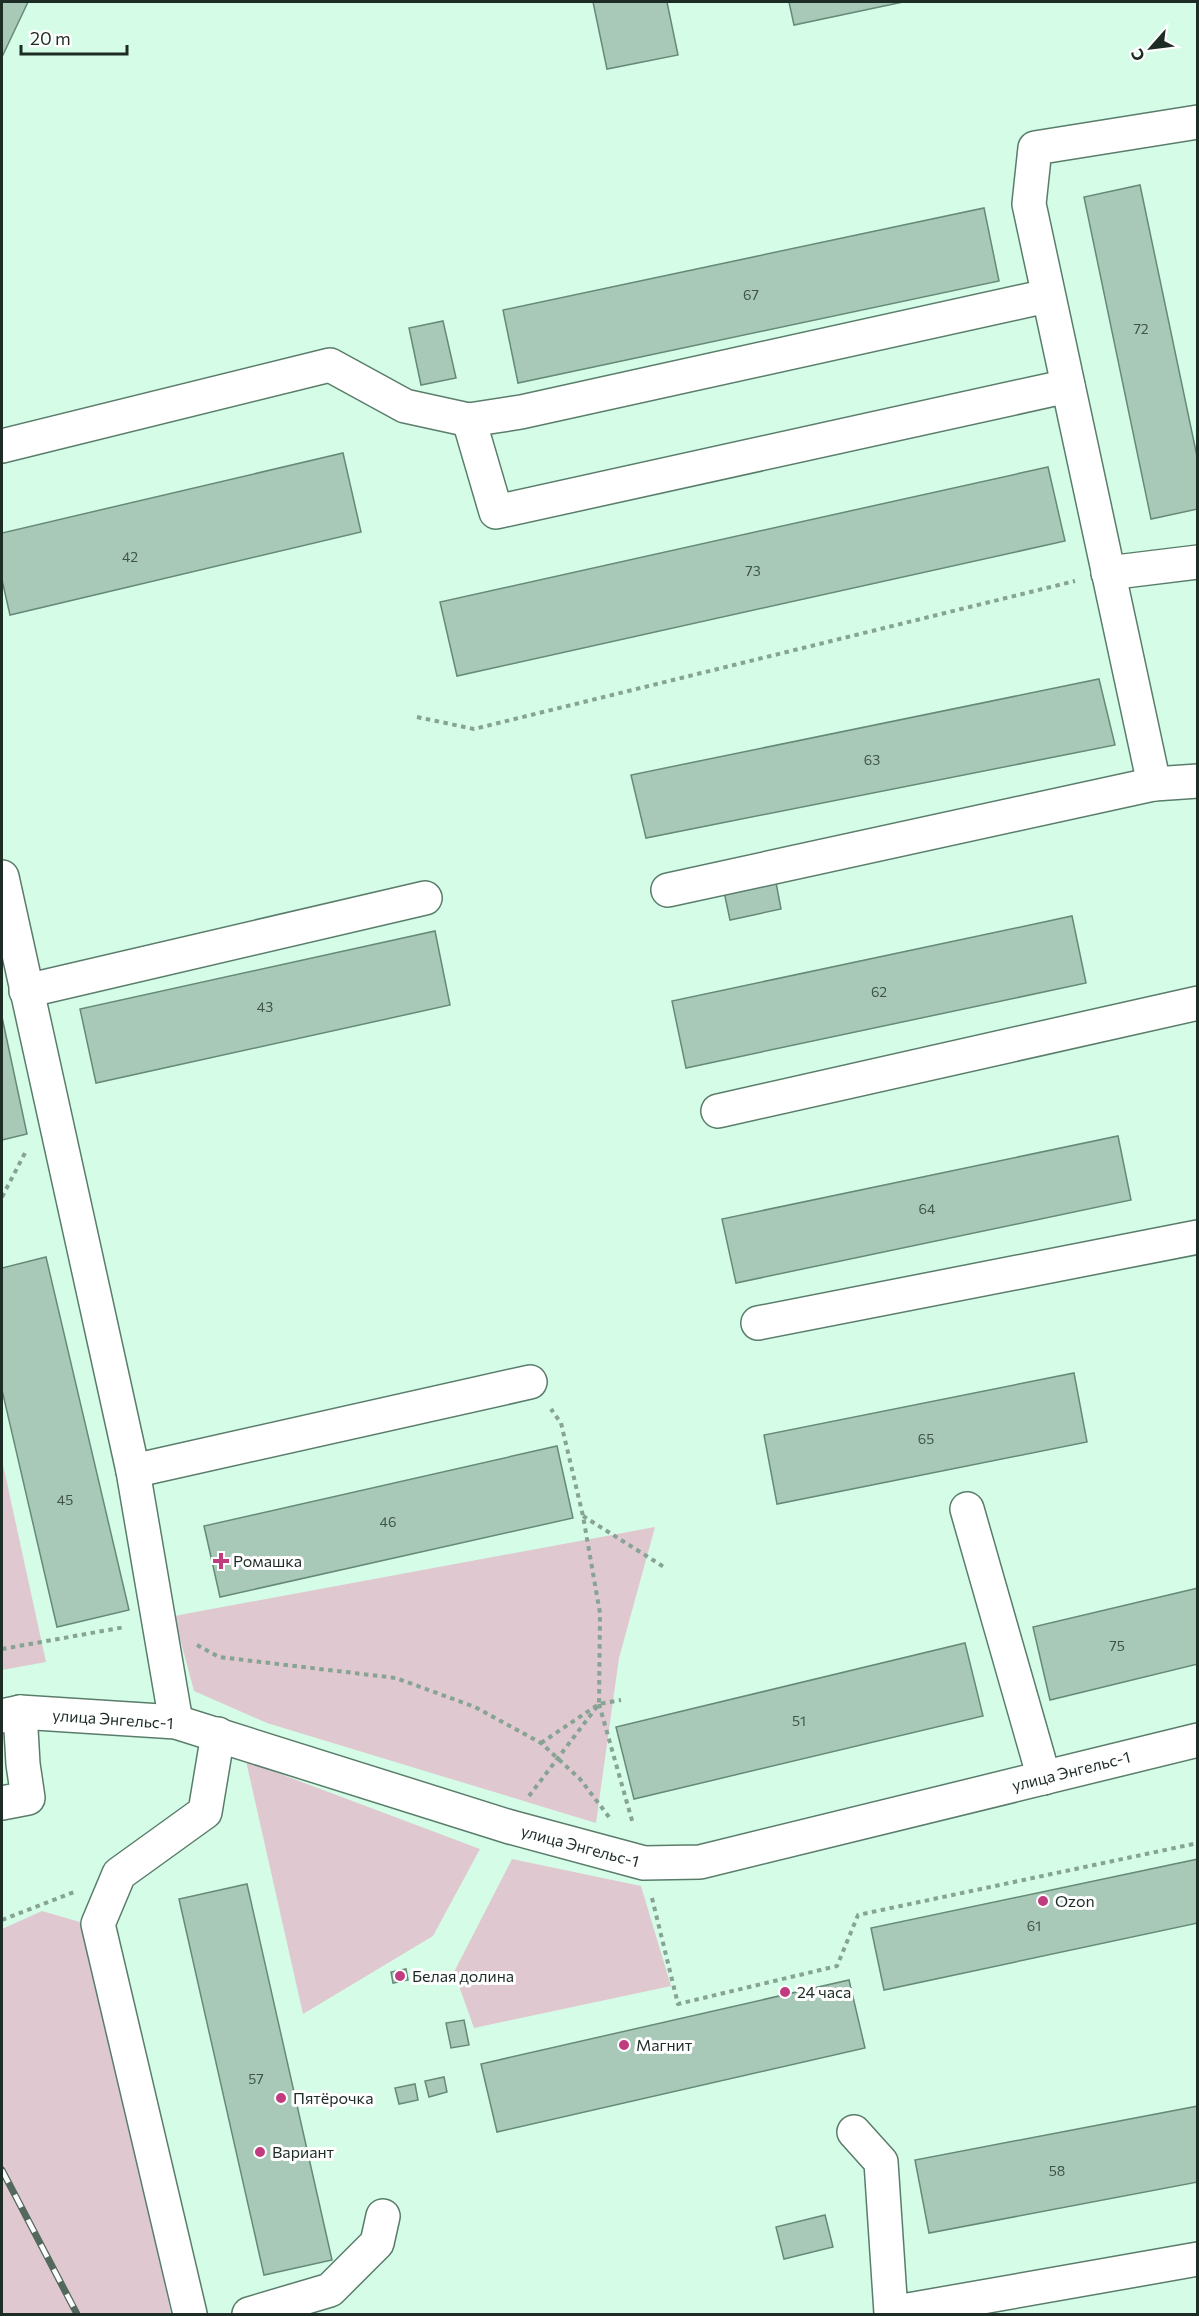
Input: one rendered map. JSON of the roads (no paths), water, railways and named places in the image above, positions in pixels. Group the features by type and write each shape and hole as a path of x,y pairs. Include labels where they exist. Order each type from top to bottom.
{"street":[{"path":"1154,784 1029,204 1035,148 1197,122"},
{"path":"2,446 330,365 405,406 469,420 521,412 1047,296"},
{"path":"469,420 496,512 1068,386"},
{"path":"1108,573 1197,562"},
{"path":"668,890 1154,784 1197,781"},
{"path":"2,877 133,1471 176,1722"},
{"path":"26,991 425,898"},
{"path":"718,1112 1197,1003"},
{"path":"758,1323 1197,1237"},
{"path":"133,1471 530,1382"},
{"path":"967,1509 1044,1778"},
{"path":"2,1803 28,1798 23,1764 11,1714"},
{"name":"улица Энгельс-1","path":"11,1714 176,1722 510,1827 644,1863 700,1862 1197,1740"},
{"path":"190,2314 98,1924 119,1874 205,1812 218,1734"},
{"path":"854,2132 881,2162 891,2313 1197,2259"},
{"path":"249,2314 330,2290 377,2243 383,2216"}],"railway":[{"path":"2,2170 77,2314"}],"place":[{"name":"Ромашка","path":"221,1561"},
{"name":"Ozon","path":"1043,1901"},
{"name":"Белая долина","path":"400,1976"},
{"name":"24 часа","path":"785,1992"},
{"name":"Магнит","path":"624,2045"},
{"name":"Пятёрочка","path":"281,2098"},
{"name":"Вариант","path":"260,2152"}]}
